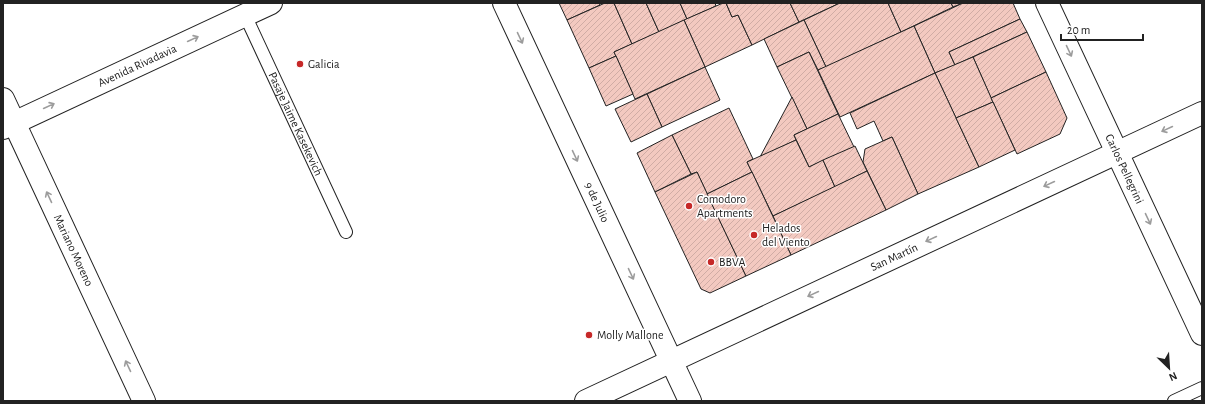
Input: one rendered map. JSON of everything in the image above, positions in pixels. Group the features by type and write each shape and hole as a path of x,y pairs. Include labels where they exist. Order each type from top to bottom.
{"street":[{"name":"Avenida Rivadavia","path":"8,125 271,3"},
{"name":"9 de Julio","path":"504,3 690,401"},
{"name":"Carlos Pellegrini","path":"1047,3 1202,334"},
{"name":"Mariano Moreno","path":"3,99 8,125 144,401"},
{"name":"San Martín","path":"586,401 1202,112"}],"lane":[{"name":"Pasaje Jaime Kasekevich","path":"245,15 346,232"},
{"path":"1174,401 1202,388"}],"building":[{"path":"559,3 599,3 600,5 567,20"},
{"path":"605,3 614,3 632,44 614,52 616,56 589,68 567,20"},
{"path":"614,3 646,3 659,32 632,44"},
{"path":"646,3 680,3 687,19 659,32"},
{"path":"680,3 715,3 716,6 687,19"},
{"path":"726,3 732,17 738,15 752,45 705,67 684,20"},
{"path":"726,3 790,3 799,22 752,45 738,15 732,17"},
{"path":"790,3 840,3 799,22"},
{"path":"840,3 888,3 901,32 826,67 804,20"},
{"path":"888,3 951,3 953,7 901,32"},
{"path":"951,3 963,3 953,7"},
{"path":"963,3 1013,3 1020,19 949,52 955,65 935,73 914,26"},
{"path":"1020,19 1027,32 955,65 949,52"},
{"path":"684,20 705,67 635,99 614,52"},
{"path":"804,20 826,67 818,70 809,52 777,67 764,39"},
{"path":"914,26 935,73 840,117 818,70"},
{"path":"1027,32 1046,72 991,98 973,57"},
{"path":"809,52 838,114 807,129 777,67"},
{"path":"616,56 633,94 606,106 589,68"},
{"path":"973,57 993,102 956,118 935,73"},
{"path":"705,67 720,100 662,127 647,94"},
{"path":"1046,72 1067,118 1060,134 1017,154 991,98"},
{"path":"935,73 979,167 918,194 892,137 883,141 874,121 857,129 850,113"},
{"path":"647,94 662,127 631,142 615,109"},
{"path":"792,97 807,129 794,135 796,140 760,157"},
{"path":"993,102 1015,150 979,167 956,118"},
{"path":"729,108 753,159 747,162 752,172 707,194 697,172 691,174 672,135"},
{"path":"838,114 854,147 809,167 794,135"},
{"path":"672,135 691,174 655,192 637,153"},
{"path":"892,137 918,194 886,210 863,162 865,149"},
{"path":"796,140 809,167 823,160 835,187 773,216 747,162"},
{"path":"855,146 867,171 835,187 823,160"},
{"path":"867,171 886,210 791,255 773,216"},
{"path":"697,172 746,276 710,293 701,289 655,192"},
{"name":"Helados del Viento","path":"752,172 791,255 746,276 707,194"}],"place":[{"name":"Galicia","path":"300,64"},
{"name":"Comodoro Apartments","path":"689,206"},
{"name":"Helados del Viento","path":"754,235"},
{"name":"BBVA","path":"711,262"},
{"name":"Molly Mallone","path":"589,335"}]}
